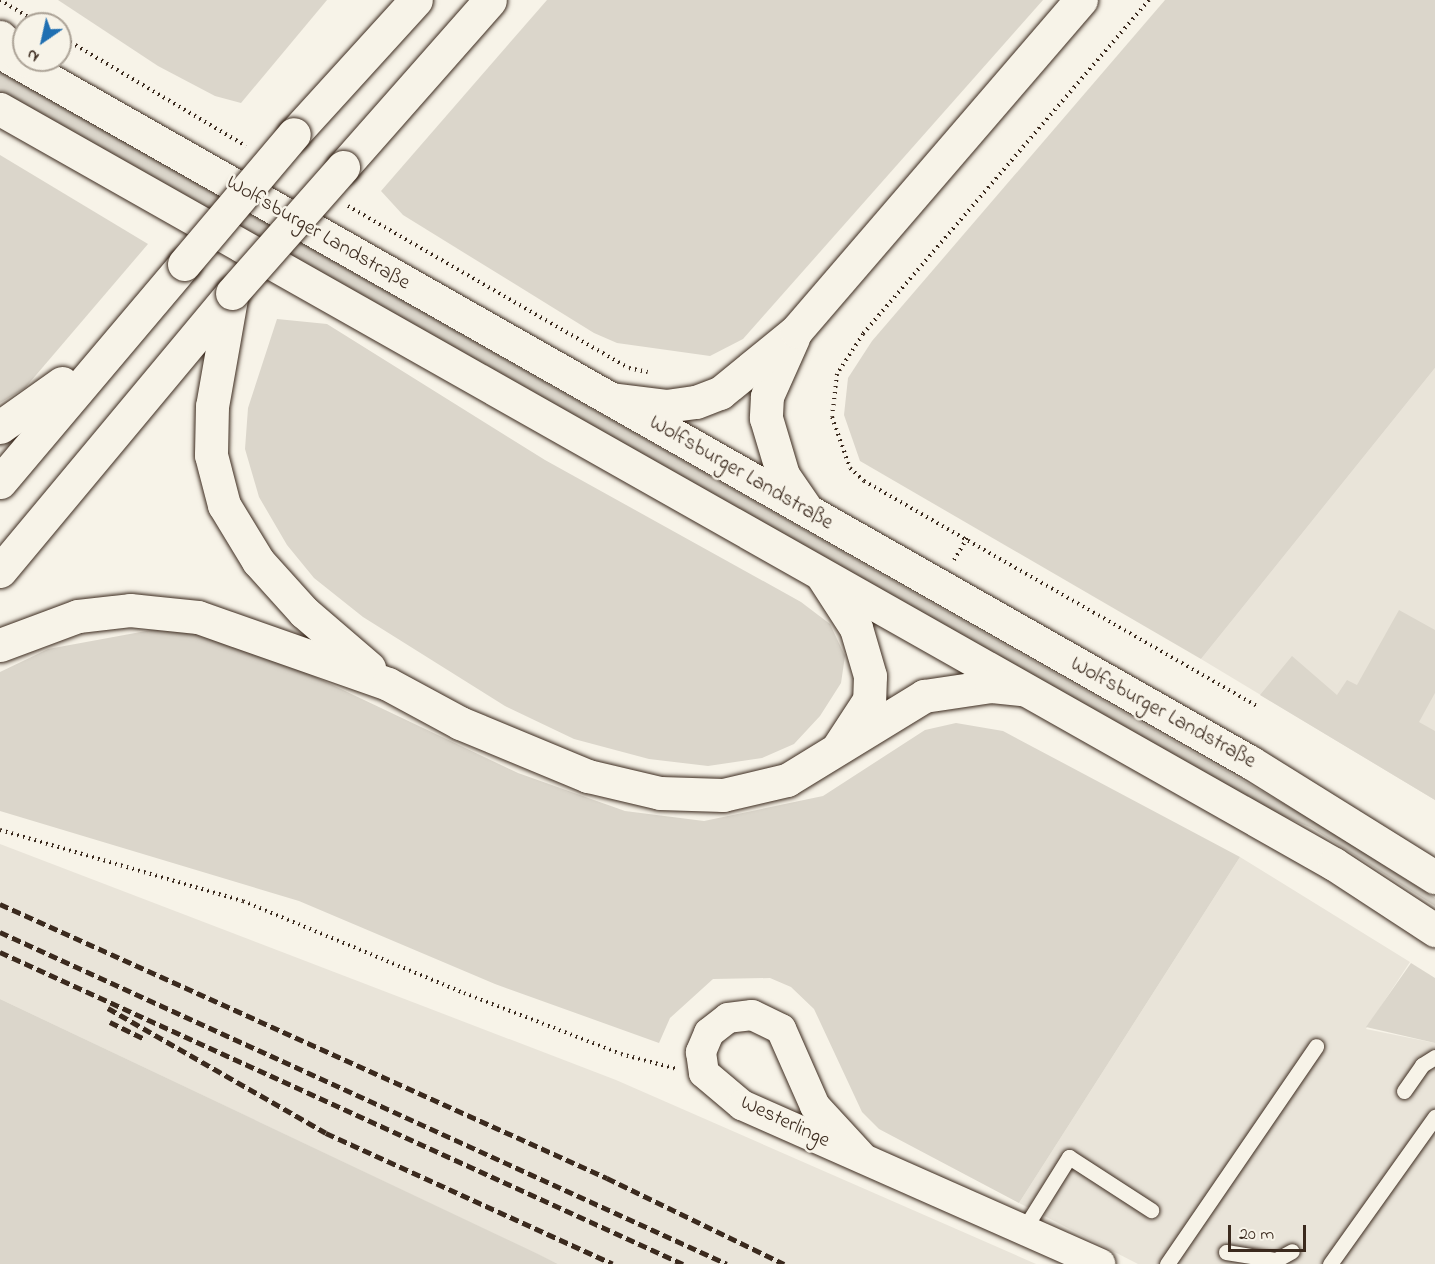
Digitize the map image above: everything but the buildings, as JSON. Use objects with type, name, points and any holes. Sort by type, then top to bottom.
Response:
[{"type":"main road","points":[[0,482],[294,134],[416,0]]},
{"type":"main road","points":[[0,571],[232,293],[490,0]]},
{"type":"main road","points":[[610,399],[666,406],[696,402],[720,393],[796,331],[1082,0]]},
{"type":"main road","points":[[0,37],[12,48]]},
{"type":"main road","name":"Wolfsburger Landstraße","points":[[42,72],[610,399],[1250,762],[1435,877]]},
{"type":"main road","points":[[0,109],[823,577],[1334,864],[1435,930]]},
{"type":"main road","points":[[232,293],[212,406],[211,455],[224,505],[258,561],[304,612],[388,684]]},
{"type":"main road","points":[[0,427],[45,400],[110,331],[142,314]]},
{"type":"main road","points":[[796,331],[767,396],[766,418],[783,475],[807,510]]},
{"type":"main road","points":[[823,577],[856,628],[870,676],[869,700],[834,753]]},
{"type":"main road","points":[[0,645],[78,616],[130,610],[198,617],[388,684],[520,749],[588,776],[660,793],[723,795],[787,780],[924,696],[991,686],[1021,689]]},
{"type":"street","name":"Westerlinge","points":[[861,1156],[815,1106],[800,1064],[781,1029],[768,1019],[739,1016],[717,1025],[701,1052],[704,1073],[742,1105],[1100,1264]]},
{"type":"lane","points":[[1167,1264],[1316,1046]]},
{"type":"lane","points":[[1404,1091],[1422,1065],[1435,1058]]},
{"type":"lane","points":[[1330,1264],[1435,1117]]},
{"type":"lane","points":[[1024,1229],[1069,1157],[1151,1210]]},
{"type":"lane","points":[[1226,1252],[1254,1260],[1276,1260],[1292,1251]]},
{"type":"path","points":[[0,0],[20,12]]},
{"type":"path","points":[[1149,0],[863,334],[837,374],[832,417],[850,468],[864,481],[1257,706]]},
{"type":"path","points":[[0,830],[243,901],[621,1054],[704,1073]]},
{"type":"shaded area","points":[[58,0],[327,0],[241,103],[215,96],[158,66]]},
{"type":"shaded area","points":[[547,0],[1043,0],[743,339],[710,356],[617,343],[594,333],[403,215],[381,191]]},
{"type":"shaded area","points":[[1165,0],[1435,0],[1435,368],[1201,659],[860,461],[844,415],[848,378],[872,341]]},
{"type":"shaded area","points":[[0,71],[1316,822],[1435,898],[1435,906],[1312,828],[1273,812],[0,93]]},
{"type":"shaded area","points":[[0,155],[148,244],[25,388],[0,403]]},
{"type":"shaded area","points":[[277,319],[327,324],[545,460],[801,602],[830,624],[845,656],[841,683],[820,716],[794,744],[762,758],[708,766],[649,759],[574,739],[505,706],[363,617],[314,578],[287,545],[259,497],[245,449],[248,408]]},
{"type":"shaded area","points":[[1435,368],[1435,800],[1201,659]]},
{"type":"shaded area","points":[[1399,610],[1435,630],[1435,693],[1419,722],[1435,731],[1435,800],[1260,695],[1292,656],[1337,695],[1347,680],[1357,685]]},
{"type":"shaded area","points":[[157,629],[199,631],[303,671],[518,773],[625,811],[704,821],[823,796],[925,730],[956,723],[1003,731],[1240,857],[1019,1203],[879,1129],[862,1112],[814,1009],[791,987],[770,978],[713,979],[670,1018],[659,1043],[495,984],[299,901],[0,811],[0,672],[48,649]]},
{"type":"shaded area","points":[[0,844],[616,1080],[1036,1264],[558,1264],[0,999]]},
{"type":"shaded area","points":[[1240,857],[1410,962],[1366,1029],[1435,1043],[1435,1264],[1138,1264],[1019,1203]]},
{"type":"shaded area","points":[[1411,963],[1435,978],[1435,1043],[1366,1027]]},
{"type":"shaded area","points":[[0,999],[538,1254],[558,1264],[0,1264]]},
{"type":"railway","points":[[0,904],[607,1178],[784,1264]]},
{"type":"railway","points":[[0,932],[727,1264]]},
{"type":"railway","points":[[0,952],[683,1264]]},
{"type":"railway","points":[[108,1008],[326,1133],[613,1264]]},
{"type":"railway","points":[[110,1022],[143,1038]]}]
